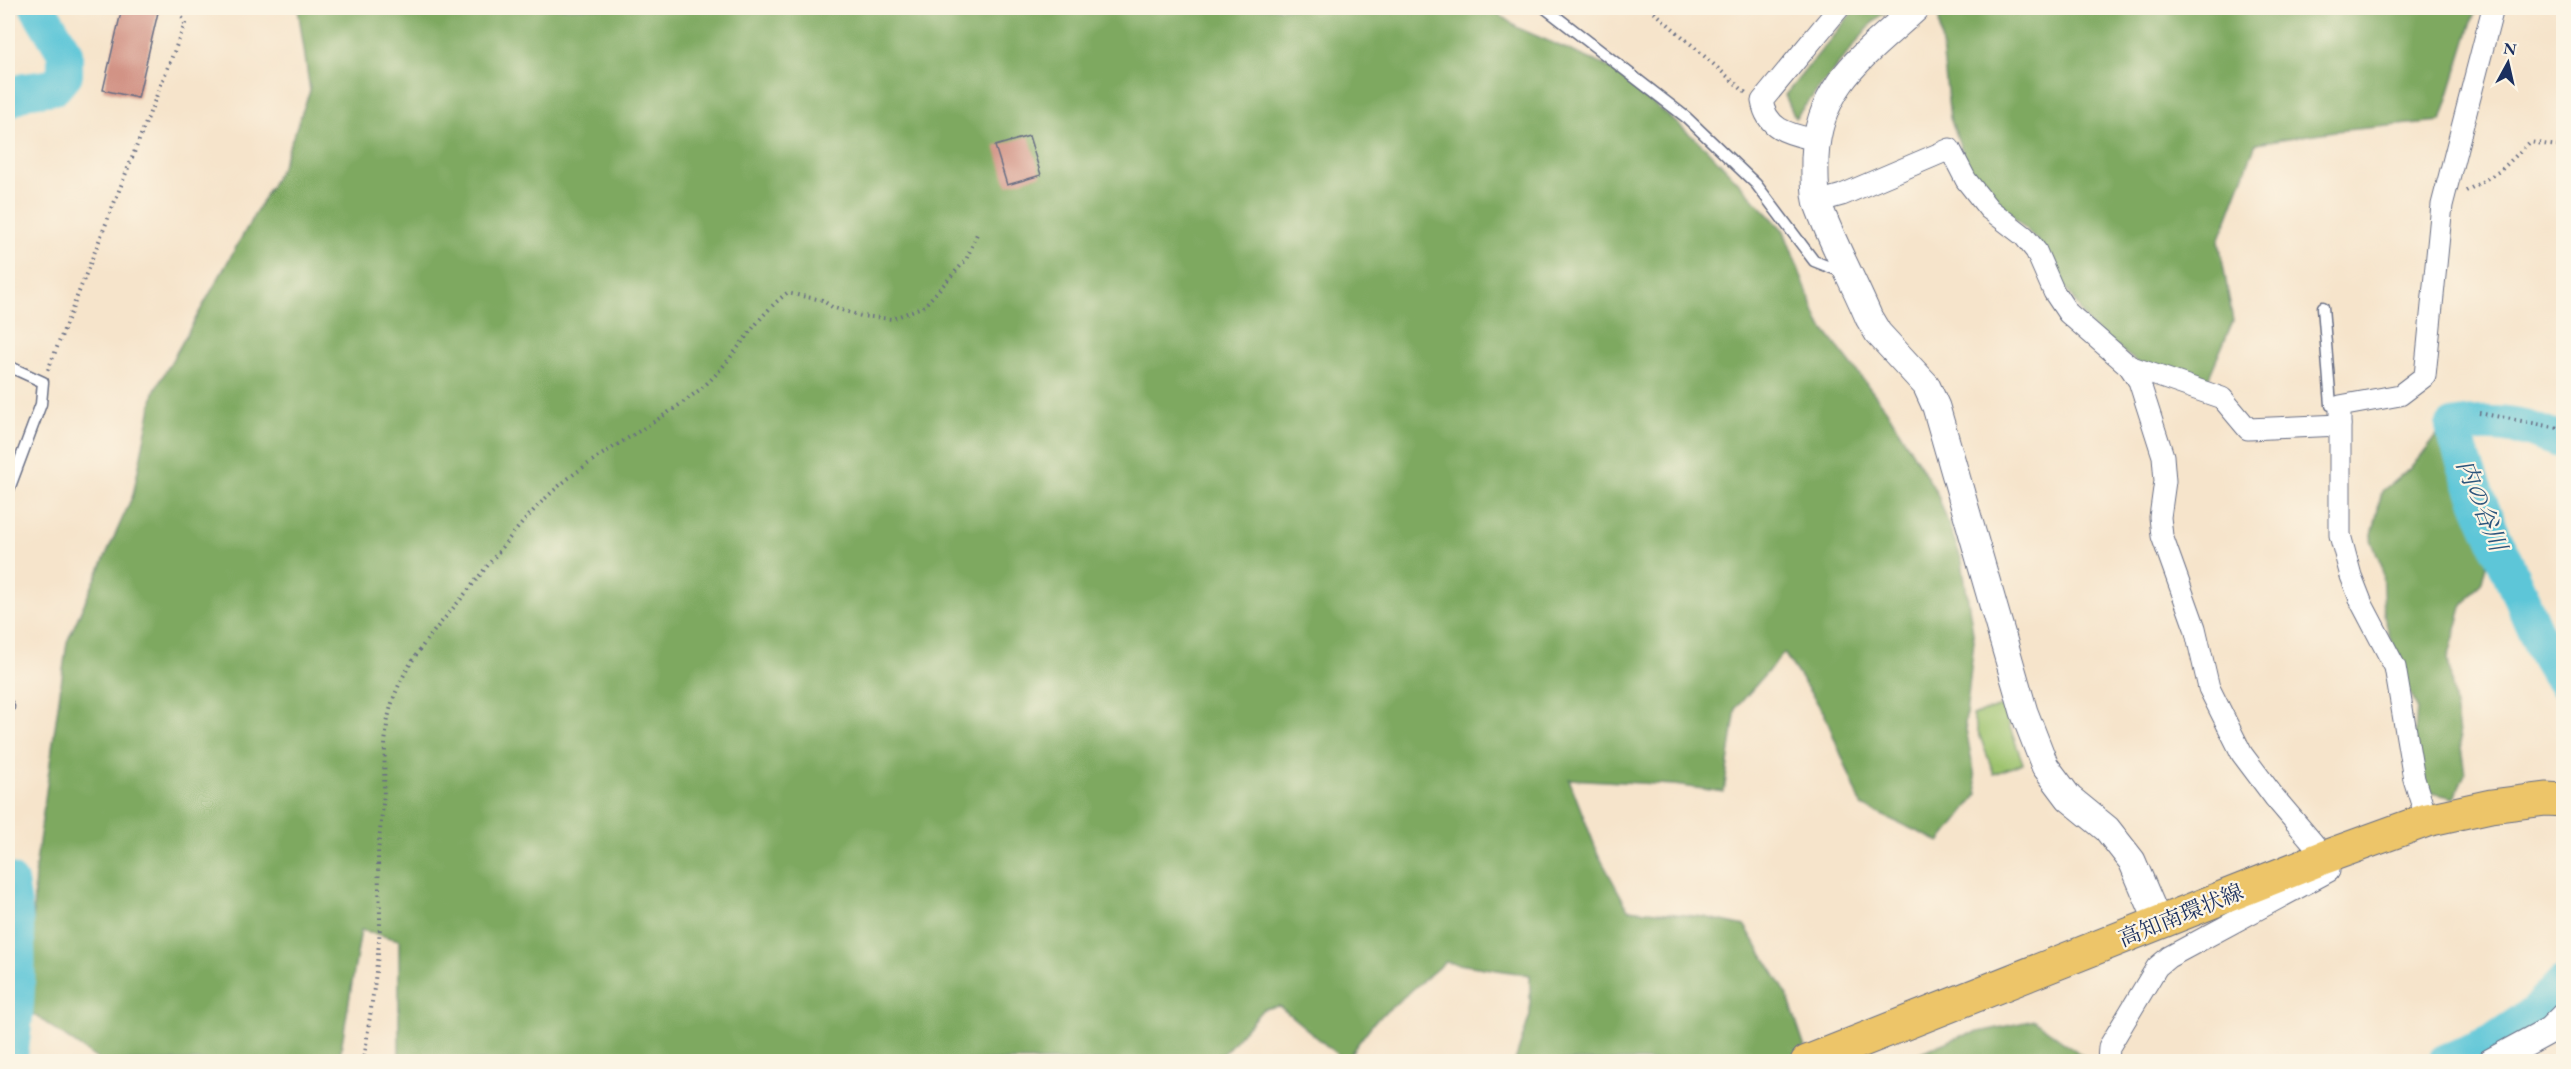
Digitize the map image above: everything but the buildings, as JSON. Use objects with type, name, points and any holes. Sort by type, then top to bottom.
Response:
[{"type":"main road","name":"高知南環状線","points":[[1807,1062],[2325,857],[2427,820],[2491,806],[2546,799],[2564,800]]},
{"type":"street","points":[[1816,140],[1785,133],[1764,113],[1762,101],[1839,8]]},
{"type":"street","points":[[1916,8],[1852,67],[1826,103],[1816,140],[1817,202],[1869,318],[1878,333],[1926,385],[1936,407],[2024,712],[2045,766],[2069,798],[2107,829],[2132,861],[2159,924]]},
{"type":"street","points":[[2129,366],[2222,398],[2248,429],[2340,416],[2400,395],[2425,376],[2442,205],[2493,8]]},
{"type":"street","points":[[1817,202],[1842,195],[1950,148],[1966,180],[1989,209],[2024,236],[2036,251],[2054,292],[2068,313],[2129,366],[2139,381],[2163,456],[2164,482],[2160,517],[2162,536],[2195,628],[2209,688],[2242,754],[2275,798],[2325,857],[2329,871],[2169,957],[2157,967],[2109,1047],[2108,1062]]},
{"type":"street","points":[[2340,416],[2340,535],[2351,576],[2362,604],[2395,667],[2414,779],[2427,820]]},
{"type":"street","points":[[2491,1062],[2550,1030],[2564,1016]]},
{"type":"lane","points":[[1545,8],[1687,118],[1756,184],[1815,261],[1851,275]]},
{"type":"lane","points":[[2323,307],[2331,405],[2340,416]]},
{"type":"lane","points":[[8,366],[44,382],[41,404],[8,492]]},
{"type":"path","points":[[44,382],[185,24],[178,8]]},
{"type":"path","points":[[1650,8],[1764,110]]},
{"type":"path","points":[[2442,205],[2500,171],[2530,142],[2564,147]]},
{"type":"path","points":[[364,1062],[380,923],[378,854],[384,787],[383,766],[392,702],[406,671],[425,641],[508,539],[558,487],[607,450],[682,403],[706,384],[738,350],[758,321],[780,298],[788,293],[822,300],[832,307],[861,316],[892,319],[924,306],[966,260],[977,234]]},
{"type":"path","points":[[2479,413],[2564,429]]},
{"type":"green space","points":[[298,8],[1490,8],[1518,28],[1613,69],[1706,148],[1784,231],[1819,323],[1886,409],[1937,493],[1962,561],[1974,640],[1965,724],[1978,794],[1940,842],[1862,806],[1824,713],[1784,653],[1736,708],[1724,792],[1674,785],[1569,779],[1598,854],[1628,909],[1704,917],[1745,926],[1787,994],[1807,1054],[1842,1061],[1515,1061],[1530,1015],[1530,975],[1445,962],[1374,1022],[1345,1061],[1279,1006],[1263,1009],[1217,1061],[399,1061],[399,940],[361,930],[339,1061],[100,1061],[29,1011],[35,870],[67,642],[133,495],[154,392],[282,166],[310,91]]},
{"type":"green space","points":[[1856,8],[1889,8],[1873,22],[1795,118],[1785,95]]},
{"type":"green space","points":[[1940,8],[2476,8],[2441,121],[2335,131],[2256,143],[2219,241],[2233,321],[2203,391],[2151,373],[2090,326],[2036,239],[1971,175],[1950,118],[1938,10]]},
{"type":"green space","points":[[2447,421],[2454,453],[2483,514],[2491,545],[2482,581],[2462,607],[2448,659],[2465,774],[2454,798],[2428,792],[2413,757],[2417,707],[2397,665],[2384,615],[2382,566],[2371,540],[2382,491],[2418,459]]},
{"type":"green space","points":[[2002,706],[2023,763],[1994,774],[1972,715]]},
{"type":"green space","points":[[2034,1020],[2090,1061],[1899,1061],[1961,1036]]},
{"type":"waterway","points":[[8,100],[24,91],[54,87],[65,74],[65,53],[38,8]]},
{"type":"waterway","name":"内の谷川","points":[[2564,441],[2511,426],[2478,424],[2453,427],[2489,526],[2543,647],[2564,682]]},
{"type":"waterway","points":[[8,881],[14,904],[18,949],[17,994],[9,1062]]},
{"type":"waterway","name":"内の谷川","points":[[2445,1062],[2491,1043],[2535,1013],[2564,982]]}]
